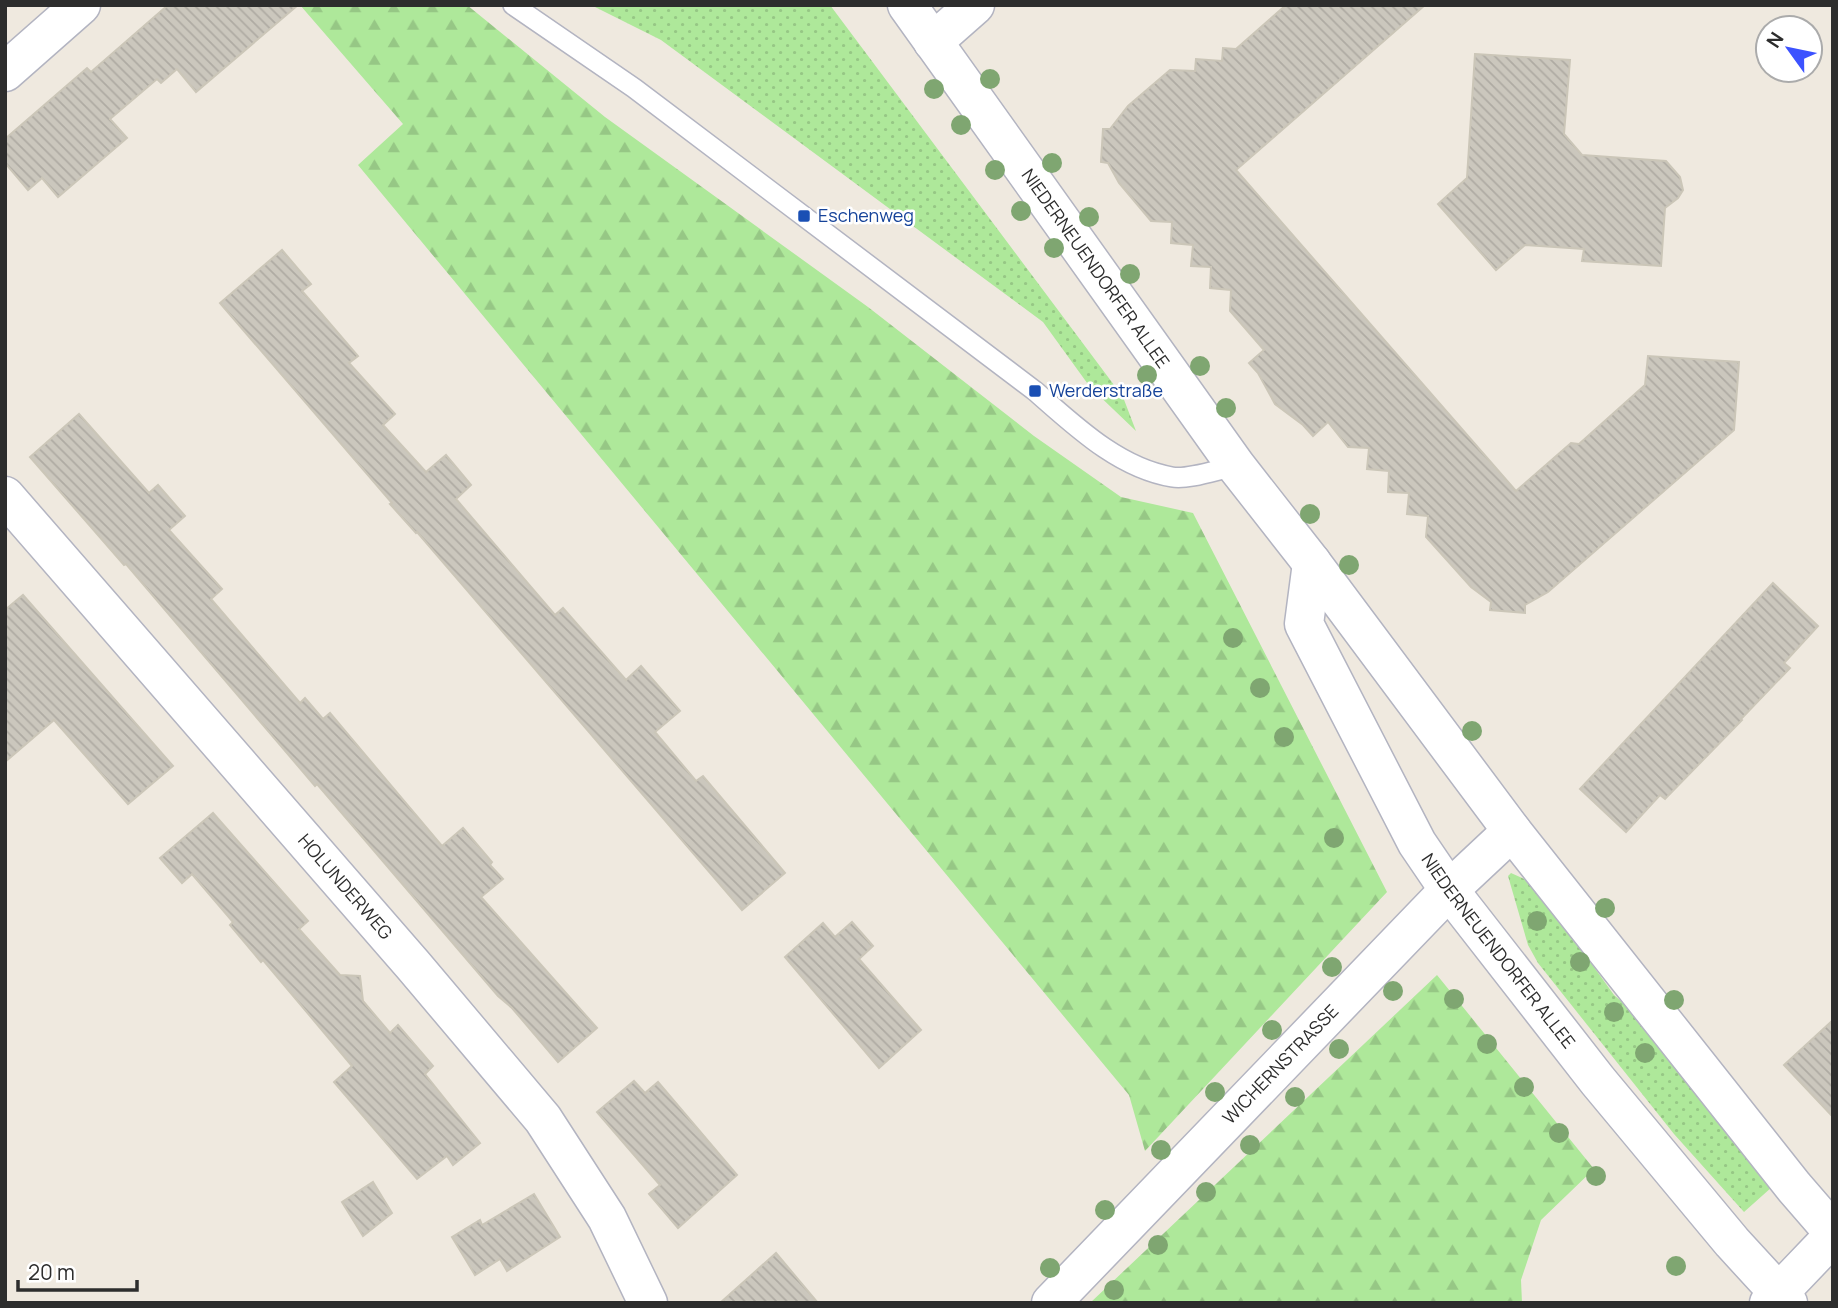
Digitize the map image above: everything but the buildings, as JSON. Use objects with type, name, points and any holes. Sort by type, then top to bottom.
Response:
[{"type":"main road","points":[[5,72],[81,5]]},
{"type":"main road","name":"NIEDERNEUENDORFER ALLEE","points":[[907,5],[1236,466],[1312,563],[1512,831],[1833,1234]]},
{"type":"main road","points":[[933,42],[975,5]]},
{"type":"main road","name":"HOLUNDERWEG","points":[[5,496],[413,965],[543,1119],[607,1218],[649,1303]]},
{"type":"main road","name":"NIEDERNEUENDORFER ALLEE","points":[[1312,563],[1304,624],[1417,843],[1449,890],[1598,1081],[1778,1299]]},
{"type":"main road","name":"WICHERNSTRASSE","points":[[1051,1303],[1449,890],[1512,831]]},
{"type":"main road","points":[[1778,1299],[1833,1234]]},
{"type":"lane","points":[[513,5],[634,88],[1035,390],[1079,429],[1127,462],[1173,478],[1236,466]]},
{"type":"green space","points":[[300,5],[467,5],[605,117],[868,307],[1034,436],[1121,497],[1193,513],[1387,892],[1145,1151],[1129,1095],[358,165],[403,124]]},
{"type":"green space","points":[[591,5],[830,5],[1123,397],[1136,431],[1090,387],[1043,322],[661,40]]},
{"type":"green space","points":[[1511,873],[1529,881],[1538,889],[1614,995],[1653,1029],[1772,1187],[1744,1212],[1674,1134],[1538,963],[1528,945],[1508,876]]},
{"type":"green space","points":[[1437,975],[1594,1169],[1541,1220],[1521,1280],[1522,1303],[1090,1303]]},
{"type":"place","name":"Eschenweg","points":[[804,216]]},
{"type":"place","name":"Werderstraße","points":[[1035,391]]}]
